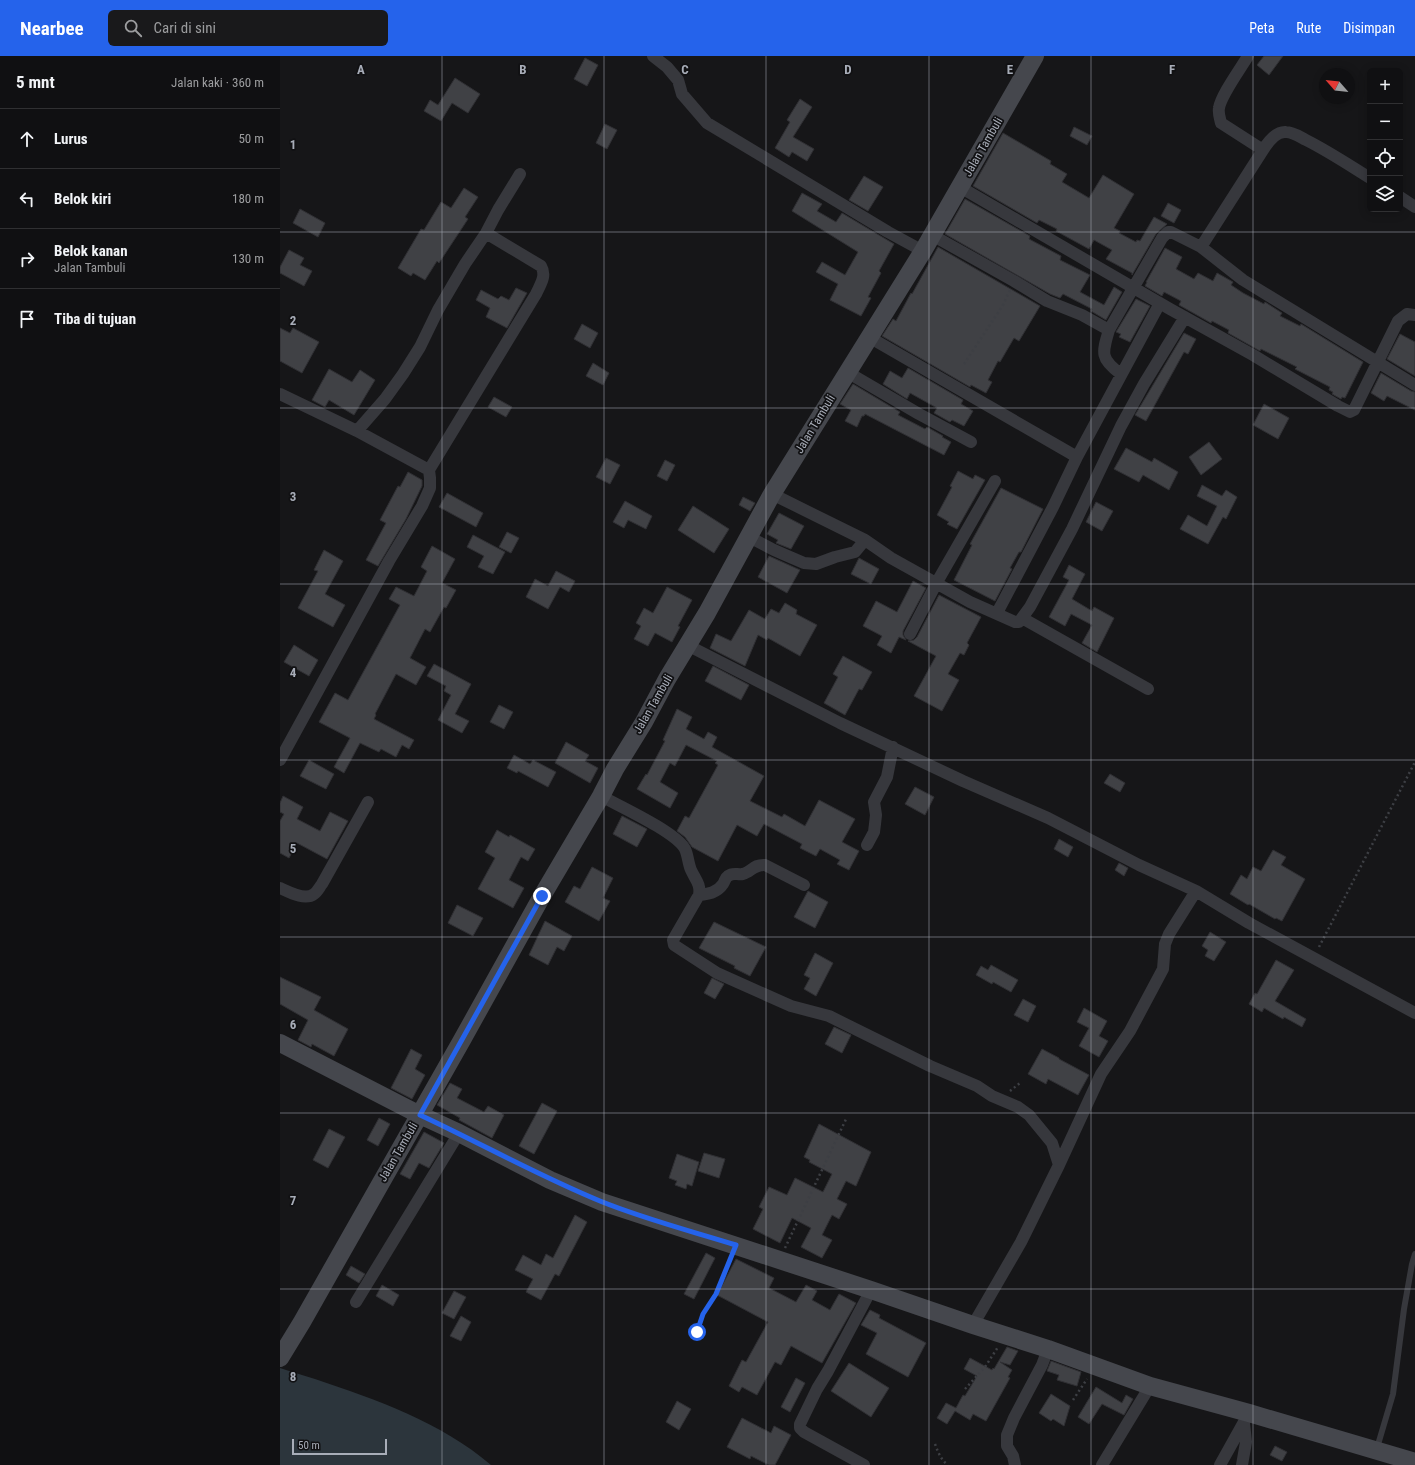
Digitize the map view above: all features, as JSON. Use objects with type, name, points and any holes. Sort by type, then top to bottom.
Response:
[{"type":"street","points":[[653,56],[671,71],[678,80],[682,94],[707,123],[888,232],[928,243],[1014,281],[1047,301],[1082,315],[1109,330]]},
{"type":"street","name":"Jalan Tambuli","points":[[280,1358],[420,1115],[542,896],[601,796],[615,769],[644,722],[667,679],[689,646],[772,494],[928,243],[1035,56]]},
{"type":"street","points":[[1248,56],[1218,108],[1219,116],[1221,123],[1263,150]]},
{"type":"street","points":[[1201,247],[1263,150],[1270,140],[1276,135],[1286,132],[1317,146],[1367,176]]},
{"type":"street","points":[[357,431],[385,399],[403,374],[420,347],[438,310],[465,264],[486,233],[520,174]]},
{"type":"street","points":[[960,187],[1350,412],[1354,410],[1398,321],[1406,314],[1415,315]]},
{"type":"street","points":[[1403,199],[1415,207]]},
{"type":"street","points":[[1121,374],[1106,360],[1105,345],[1109,330],[1162,238],[1168,232],[1177,234],[1201,247],[1243,280],[1415,385]]},
{"type":"street","points":[[280,760],[389,561],[422,506],[430,488],[429,470],[536,294],[544,276],[544,270],[541,266],[486,233]]},
{"type":"street","points":[[997,613],[1053,507],[1077,457],[1160,303]]},
{"type":"street","points":[[772,494],[865,540],[891,558],[937,582],[970,602],[1015,622],[1019,622],[1030,607],[1072,529],[1121,426],[1144,384],[1185,317]]},
{"type":"street","points":[[869,337],[1077,457]]},
{"type":"street","points":[[847,372],[971,442]]},
{"type":"street","points":[[280,394],[357,431],[429,470]]},
{"type":"street","points":[[910,634],[937,582],[995,481]]},
{"type":"street","points":[[749,537],[790,557],[816,564],[836,556],[855,552],[865,540]]},
{"type":"street","points":[[1022,618],[1148,689]]},
{"type":"street","points":[[689,646],[840,723],[963,781],[1048,818],[1140,865],[1196,891],[1249,923],[1415,1013]]},
{"type":"street","points":[[867,845],[874,832],[876,815],[874,802],[887,777],[893,747]]},
{"type":"street","points":[[601,796],[654,824],[680,843],[685,849],[688,863],[700,888],[699,895],[673,940],[674,946],[717,973],[791,1006],[829,1016],[930,1066],[977,1086],[992,1096],[1018,1107],[1029,1115],[1052,1143],[1059,1165]]},
{"type":"street","points":[[280,888],[301,896],[309,897],[314,894],[322,884],[368,802]]},
{"type":"street","points":[[699,895],[713,893],[719,889],[730,874],[744,874],[760,865],[765,865],[804,885]]},
{"type":"street","points":[[973,1325],[1021,1242],[1059,1165],[1101,1074],[1130,1031],[1163,969],[1165,944],[1169,934],[1196,891]]},
{"type":"street","points":[[280,1043],[550,1180],[602,1202],[779,1259],[1048,1349],[1150,1386],[1247,1418],[1376,1450],[1396,1461],[1415,1462]]},
{"type":"street","points":[[356,1302],[459,1133]]},
{"type":"street","points":[[864,1465],[804,1432],[800,1428],[800,1424],[817,1389],[871,1290]]},
{"type":"street","points":[[1015,1465],[1013,1456],[1007,1446],[1007,1435],[1014,1418],[1042,1365],[1048,1349]]},
{"type":"street","points":[[1102,1465],[1150,1386]]},
{"type":"street","points":[[1220,1465],[1247,1418]]},
{"type":"street","points":[[1242,1465],[1246,1442],[1247,1418]]},
{"type":"lane","points":[[1376,1450],[1393,1394],[1404,1309],[1415,1254]]},
{"type":"path","points":[[964,364],[1004,305],[1014,281]]},
{"type":"path","points":[[1313,958],[1415,762]]},
{"type":"path","points":[[779,1259],[847,1117]]},
{"type":"path","points":[[697,1332],[703,1314],[716,1294],[736,1245]]},
{"type":"path","points":[[965,1389],[985,1367],[1005,1335]]},
{"type":"path","points":[[1073,1400],[1094,1366]]},
{"type":"path","points":[[935,1444],[938,1454],[948,1465]]},
{"type":"shaded area","points":[[280,1368],[362,1395],[430,1424],[472,1450],[491,1465],[280,1465]]},
{"type":"building","points":[[1264,56],[1283,56],[1269,75],[1257,65]]},
{"type":"building","points":[[585,58],[598,65],[587,86],[574,79]]},
{"type":"building","points":[[455,78],[480,94],[468,113],[452,103],[441,121],[424,111],[430,100],[438,105]]},
{"type":"building","points":[[800,99],[812,107],[793,137],[814,149],[807,161],[792,152],[789,157],[775,148],[790,122],[787,120]]},
{"type":"building","points":[[605,124],[617,130],[607,149],[596,143]]},
{"type":"building","points":[[1074,127],[1092,136],[1087,145],[1070,136]]},
{"type":"building","points":[[1003,133],[1051,161],[1050,164],[1067,174],[1062,182],[1089,198],[1103,175],[1134,194],[1114,228],[1120,231],[1119,233],[1136,242],[1137,240],[1140,241],[1154,217],[1167,224],[1156,234],[1132,275],[1132,273],[1106,259],[1112,250],[1094,240],[1089,249],[1056,231],[1057,229],[1039,220],[1037,223],[973,186]]},
{"type":"building","points":[[864,176],[883,187],[868,211],[849,200]]},
{"type":"building","points":[[464,188],[478,197],[465,217],[468,219],[439,263],[437,261],[425,280],[413,273],[411,276],[398,268],[421,229],[424,230],[441,202],[451,208]]},
{"type":"building","points":[[802,193],[822,204],[817,211],[836,222],[842,213],[894,244],[879,271],[881,273],[868,297],[871,298],[861,316],[830,300],[838,284],[816,272],[822,262],[845,275],[858,252],[792,211]]},
{"type":"building","points":[[965,199],[1030,236],[1029,239],[1061,256],[1060,260],[1090,275],[1080,292],[1104,305],[1114,287],[1122,292],[1106,320],[1091,311],[1092,309],[1063,294],[1060,298],[1050,294],[945,234]]},
{"type":"building","points":[[1168,203],[1181,210],[1174,223],[1161,216]]},
{"type":"building","points":[[300,209],[325,223],[318,237],[293,223]]},
{"type":"building","points":[[938,247],[1040,306],[1019,341],[1014,338],[1000,362],[998,361],[988,380],[992,382],[986,393],[971,385],[970,387],[882,336],[893,319],[896,321]]},
{"type":"building","points":[[1165,248],[1182,257],[1176,269],[1194,279],[1198,273],[1213,281],[1217,273],[1233,282],[1231,285],[1243,293],[1264,304],[1265,302],[1282,313],[1280,316],[1300,326],[1301,324],[1363,362],[1345,398],[1342,397],[1341,399],[1332,394],[1333,392],[1329,390],[1330,387],[1295,369],[1297,367],[1261,349],[1260,351],[1228,333],[1229,330],[1212,321],[1211,323],[1179,305],[1181,301],[1164,292],[1162,296],[1145,286]]},
{"type":"building","points":[[289,250],[304,258],[300,265],[312,271],[304,286],[280,273],[280,267]]},
{"type":"building","points":[[516,288],[527,293],[507,328],[486,317],[490,308],[476,300],[481,290],[498,299],[501,296],[509,300]]},
{"type":"building","points":[[1136,299],[1150,306],[1130,342],[1119,337],[1121,334],[1116,332]]},
{"type":"building","points":[[582,324],[598,333],[590,348],[574,339]]},
{"type":"building","points":[[280,328],[290,333],[293,328],[319,342],[302,373],[280,361]]},
{"type":"building","points":[[1184,333],[1196,339],[1188,354],[1184,352],[1146,421],[1135,415]]},
{"type":"building","points":[[1400,334],[1415,342],[1415,376],[1387,359]]},
{"type":"building","points":[[593,363],[609,373],[603,385],[586,376]]},
{"type":"building","points":[[908,368],[963,400],[961,404],[973,411],[964,426],[952,420],[950,422],[934,413],[937,408],[910,393],[907,399],[883,384],[890,371],[902,378]]},
{"type":"building","points":[[329,369],[352,382],[360,370],[375,380],[354,415],[329,400],[325,407],[312,400]]},
{"type":"building","points":[[1381,373],[1415,392],[1415,410],[1387,396],[1384,401],[1371,393]]},
{"type":"building","points":[[853,384],[900,412],[898,415],[925,429],[927,427],[951,442],[944,455],[865,414],[862,416],[857,427],[845,421],[851,410],[840,404]]},
{"type":"building","points":[[494,397],[512,407],[506,417],[488,407]]},
{"type":"building","points":[[1264,404],[1289,418],[1278,439],[1253,425]]},
{"type":"building","points":[[1209,442],[1222,459],[1201,475],[1189,457]]},
{"type":"building","points":[[1126,448],[1152,462],[1154,458],[1178,472],[1169,490],[1143,475],[1139,482],[1114,469]]},
{"type":"building","points":[[606,458],[620,465],[610,484],[596,477]]},
{"type":"building","points":[[665,460],[675,465],[667,481],[657,476]]},
{"type":"building","points":[[958,471],[973,479],[975,475],[985,480],[957,529],[947,524],[949,522],[937,515],[952,487],[950,486]]},
{"type":"building","points":[[408,472],[422,480],[422,486],[406,519],[378,566],[366,560],[386,523],[380,520],[398,486],[400,487]]},
{"type":"building","points":[[1202,485],[1222,496],[1226,490],[1237,497],[1226,519],[1223,517],[1208,544],[1180,529],[1188,515],[1207,526],[1217,506],[1197,496]]},
{"type":"building","points":[[1001,488],[1043,509],[1021,552],[1019,552],[1010,568],[1012,569],[995,601],[954,580],[972,545],[970,544]]},
{"type":"building","points":[[447,493],[483,513],[476,527],[439,507]]},
{"type":"building","points":[[743,497],[755,503],[750,511],[739,505]]},
{"type":"building","points":[[625,501],[652,516],[646,529],[628,520],[624,528],[613,522]]},
{"type":"building","points":[[1096,502],[1113,511],[1102,531],[1086,522]]},
{"type":"building","points":[[693,506],[729,529],[714,553],[678,530]]},
{"type":"building","points":[[779,513],[804,526],[791,549],[776,543],[778,540],[767,534]]},
{"type":"building","points":[[507,532],[519,538],[511,553],[499,547]]},
{"type":"building","points":[[473,535],[505,552],[493,574],[478,567],[484,556],[467,547]]},
{"type":"building","points":[[432,546],[455,559],[442,583],[456,590],[446,608],[444,607],[430,632],[425,629],[410,658],[426,667],[416,685],[396,674],[375,714],[374,719],[414,740],[409,749],[402,745],[396,757],[381,749],[379,752],[360,743],[344,773],[334,767],[350,738],[319,722],[335,693],[348,700],[400,605],[389,599],[396,587],[414,596],[427,571],[421,567]]},
{"type":"building","points":[[324,550],[343,561],[325,594],[345,605],[333,627],[298,608],[318,571],[314,570]]},
{"type":"building","points":[[769,556],[800,570],[787,593],[758,577]]},
{"type":"building","points":[[859,558],[879,569],[871,584],[851,574]]},
{"type":"building","points":[[1069,565],[1085,574],[1072,599],[1092,611],[1094,607],[1114,618],[1097,652],[1082,643],[1092,625],[1071,614],[1065,626],[1049,617],[1069,580],[1063,577]]},
{"type":"building","points":[[556,571],[575,581],[569,592],[560,587],[548,609],[526,597],[535,579],[548,586]]},
{"type":"building","points":[[913,581],[926,588],[903,631],[903,635],[906,640],[899,637],[891,653],[877,645],[882,636],[863,626],[876,601],[897,612]]},
{"type":"building","points":[[667,587],[692,600],[678,626],[680,627],[672,642],[655,633],[648,646],[634,639],[641,626],[636,623],[644,608],[653,613]]},
{"type":"building","points":[[939,595],[981,617],[967,643],[969,645],[964,655],[960,653],[948,674],[959,680],[942,711],[914,696],[936,656],[908,641],[914,640],[917,637]]},
{"type":"building","points":[[785,603],[797,610],[796,614],[817,625],[800,656],[768,638],[767,640],[758,635],[745,666],[710,648],[716,634],[731,641],[749,610],[765,619],[771,609],[779,613]]},
{"type":"building","points":[[294,645],[318,660],[309,676],[284,662]]},
{"type":"building","points":[[843,656],[872,672],[862,690],[859,689],[845,715],[824,703],[838,677],[833,674]]},
{"type":"building","points":[[434,664],[471,684],[455,714],[469,721],[462,733],[438,720],[451,695],[444,691],[446,686],[427,676]]},
{"type":"building","points":[[713,666],[749,685],[741,700],[705,681]]},
{"type":"building","points":[[499,705],[513,712],[504,729],[490,722]]},
{"type":"building","points":[[677,709],[692,717],[686,729],[704,739],[708,732],[717,737],[712,747],[764,776],[750,801],[782,817],[784,814],[805,826],[819,800],[855,819],[842,842],[859,851],[849,870],[837,864],[840,860],[820,849],[816,856],[800,848],[802,844],[764,824],[757,836],[737,825],[718,861],[692,847],[685,837],[677,831],[685,816],[689,818],[718,765],[715,763],[717,761],[686,745],[675,766],[670,763],[660,782],[678,793],[670,808],[637,789],[646,774],[647,775],[665,741],[663,740]]},
{"type":"building","points":[[566,742],[589,755],[585,761],[598,768],[590,783],[555,763]]},
{"type":"building","points":[[514,755],[530,764],[533,760],[556,772],[548,787],[518,771],[517,773],[507,768]]},
{"type":"building","points":[[309,760],[334,774],[326,789],[300,776]]},
{"type":"building","points":[[1110,774],[1125,783],[1120,792],[1104,783]]},
{"type":"building","points":[[915,787],[934,797],[925,815],[905,804]]},
{"type":"building","points":[[283,796],[303,807],[297,819],[320,831],[330,812],[348,821],[327,859],[297,843],[289,858],[280,853],[280,821],[284,814],[280,812],[280,803]]},
{"type":"building","points":[[622,816],[647,829],[637,847],[613,834]]},
{"type":"building","points":[[497,830],[509,837],[510,835],[535,849],[528,861],[521,857],[509,880],[524,888],[513,908],[478,889],[495,858],[485,852]]},
{"type":"building","points":[[1059,839],[1073,847],[1068,857],[1054,849]]},
{"type":"building","points":[[1273,850],[1286,857],[1281,865],[1305,879],[1282,921],[1276,918],[1275,919],[1249,904],[1248,905],[1230,894],[1241,875],[1247,879],[1253,867],[1261,871]]},
{"type":"building","points":[[1119,863],[1128,868],[1124,876],[1115,870]]},
{"type":"building","points":[[592,867],[613,878],[603,898],[610,901],[599,921],[565,902],[574,886],[580,889]]},
{"type":"building","points":[[808,891],[828,902],[815,928],[794,917]]},
{"type":"building","points":[[457,905],[483,918],[473,936],[448,923]]},
{"type":"building","points":[[545,921],[572,936],[564,951],[557,947],[548,965],[529,955]]},
{"type":"building","points":[[714,922],[766,947],[750,976],[734,968],[735,966],[699,948]]},
{"type":"building","points":[[1210,932],[1226,942],[1214,961],[1205,956],[1208,950],[1202,946]]},
{"type":"building","points":[[815,953],[833,963],[816,996],[804,989],[810,978],[804,975]]},
{"type":"building","points":[[1276,960],[1294,970],[1275,1001],[1306,1019],[1302,1027],[1284,1017],[1283,1019],[1264,1008],[1262,1012],[1249,1004],[1255,993],[1257,994]]},
{"type":"building","points":[[991,965],[1018,980],[1011,992],[976,975],[981,966],[988,970]]},
{"type":"building","points":[[280,977],[321,997],[314,1010],[348,1029],[334,1056],[312,1044],[311,1047],[298,1040],[308,1020],[280,1004]]},
{"type":"building","points":[[712,978],[724,984],[715,999],[704,993]]},
{"type":"building","points":[[1023,999],[1036,1006],[1028,1022],[1014,1015]]},
{"type":"building","points":[[1084,1008],[1107,1021],[1099,1036],[1108,1041],[1099,1057],[1079,1046],[1089,1028],[1077,1022]]},
{"type":"building","points":[[834,1027],[851,1035],[842,1053],[825,1044]]},
{"type":"building","points":[[411,1049],[422,1055],[415,1069],[425,1075],[412,1099],[391,1088]]},
{"type":"building","points":[[1042,1049],[1089,1075],[1078,1095],[1048,1079],[1046,1084],[1028,1074]]},
{"type":"building","points":[[450,1083],[462,1089],[457,1098],[484,1112],[488,1106],[504,1115],[492,1138],[459,1120],[460,1118],[437,1105]]},
{"type":"building","points":[[542,1103],[557,1111],[534,1154],[519,1146]]},
{"type":"building","points":[[379,1118],[390,1124],[378,1146],[367,1140]]},
{"type":"building","points":[[819,1124],[871,1152],[856,1186],[846,1181],[837,1199],[847,1204],[839,1219],[832,1215],[822,1235],[832,1240],[822,1258],[801,1247],[811,1228],[792,1218],[780,1243],[753,1229],[763,1209],[759,1207],[769,1187],[787,1195],[795,1178],[823,1192],[832,1174],[809,1162],[810,1160],[804,1157]]},
{"type":"building","points":[[329,1129],[345,1137],[328,1168],[313,1160]]},
{"type":"building","points":[[424,1132],[444,1143],[429,1168],[419,1163],[410,1179],[400,1174]]},
{"type":"building","points":[[704,1153],[725,1159],[719,1178],[698,1171]]},
{"type":"building","points":[[677,1154],[699,1162],[692,1186],[687,1184],[686,1189],[675,1185],[677,1181],[669,1178]]},
{"type":"building","points":[[575,1215],[587,1222],[559,1276],[555,1274],[541,1300],[526,1292],[533,1279],[515,1270],[523,1255],[541,1265],[546,1254],[553,1258]]},
{"type":"building","points":[[706,1253],[715,1258],[694,1299],[684,1294]]},
{"type":"building","points":[[736,1259],[774,1278],[769,1288],[796,1302],[806,1285],[817,1291],[812,1300],[830,1310],[839,1294],[856,1303],[822,1363],[791,1346],[781,1365],[775,1362],[757,1395],[742,1387],[739,1392],[729,1386],[742,1360],[746,1362],[768,1322],[717,1295]]},
{"type":"building","points":[[351,1266],[365,1274],[359,1283],[346,1275]]},
{"type":"building","points":[[382,1285],[399,1295],[393,1306],[376,1296]]},
{"type":"building","points":[[454,1291],[466,1297],[454,1319],[442,1313]]},
{"type":"building","points":[[870,1310],[880,1315],[879,1318],[926,1343],[908,1377],[866,1354],[877,1333],[861,1325]]},
{"type":"building","points":[[461,1316],[471,1322],[461,1341],[450,1336]]},
{"type":"building","points":[[1007,1347],[1018,1351],[1010,1365],[1000,1362],[1012,1370],[1008,1377],[1010,1378],[986,1421],[973,1414],[970,1420],[955,1411],[947,1424],[937,1418],[946,1403],[956,1408],[963,1395],[965,1396],[977,1376],[964,1369],[970,1358],[992,1370]]},
{"type":"building","points":[[1051,1361],[1081,1372],[1077,1386],[1057,1380],[1059,1375],[1047,1371]]},
{"type":"building","points":[[849,1363],[889,1388],[871,1417],[831,1391]]},
{"type":"building","points":[[796,1378],[805,1383],[790,1412],[781,1407]]},
{"type":"building","points":[[1096,1387],[1122,1403],[1126,1395],[1133,1399],[1124,1415],[1102,1404],[1089,1424],[1078,1417]]},
{"type":"building","points":[[1051,1394],[1070,1406],[1064,1426],[1053,1419],[1051,1421],[1039,1413]]},
{"type":"building","points":[[677,1401],[691,1409],[679,1430],[666,1422]]},
{"type":"building","points":[[742,1418],[771,1433],[774,1426],[791,1435],[775,1465],[769,1465],[751,1456],[750,1459],[727,1447]]},
{"type":"building","points":[[1275,1446],[1287,1452],[1282,1461],[1270,1455]]},
{"type":"route","points":[[542,896],[420,1115],[459,1133],[550,1180],[602,1202],[736,1245],[716,1294],[703,1314],[697,1332]]}]
